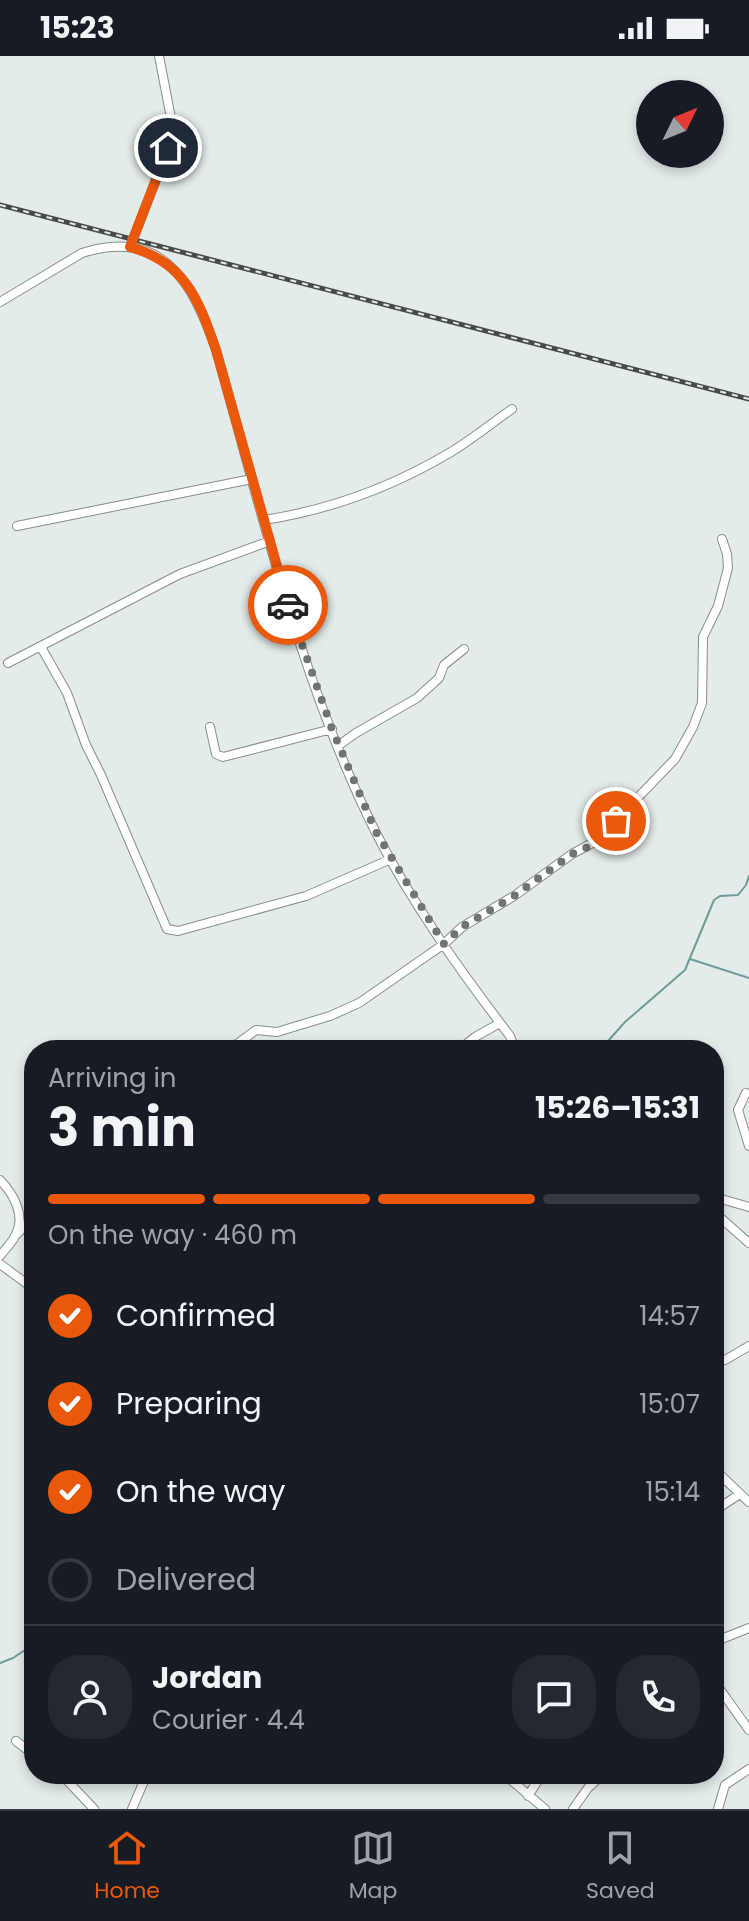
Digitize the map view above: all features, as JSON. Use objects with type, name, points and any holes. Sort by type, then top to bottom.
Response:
[{"type":"street","points":[[130,247],[171,141],[171,118],[159,56]]},
{"type":"street","points":[[0,302],[82,253],[96,248],[130,247],[142,250],[184,278],[216,350],[287,602],[332,729],[376,832],[444,944],[511,1040]]},
{"type":"street","points":[[264,520],[308,513],[338,504],[416,471],[452,451],[512,409]]},
{"type":"street","points":[[17,526],[252,479]]},
{"type":"street","points":[[242,1040],[256,1030],[277,1032],[330,1016],[359,1003],[444,944],[462,927],[596,841],[675,759],[702,703],[703,637],[718,606],[728,568],[722,539]]},
{"type":"street","points":[[8,663],[180,574],[270,541]]},
{"type":"street","points":[[41,647],[67,693],[86,745],[167,929],[178,931],[306,896],[391,859]]},
{"type":"street","points":[[339,745],[417,698],[439,678],[444,665],[464,649]]},
{"type":"street","points":[[210,727],[216,754],[223,757],[332,729]]},
{"type":"street","points":[[471,1040],[500,1023]]},
{"type":"street","points":[[746,1093],[738,1110],[749,1146]]},
{"type":"street","points":[[0,1180],[13,1197],[20,1215],[17,1233]]},
{"type":"street","points":[[724,1200],[749,1207]]},
{"type":"street","points":[[724,1221],[749,1243]]},
{"type":"street","points":[[0,1256],[24,1226]]},
{"type":"street","points":[[0,1264],[24,1282]]},
{"type":"street","points":[[724,1360],[749,1346]]},
{"type":"street","points":[[724,1479],[749,1502]]},
{"type":"street","points":[[724,1504],[740,1494]]},
{"type":"street","points":[[724,1638],[749,1628]]},
{"type":"street","points":[[724,1695],[749,1730]]},
{"type":"street","points":[[16,1741],[24,1747]]},
{"type":"street","points":[[718,1809],[725,1785],[749,1769]]},
{"type":"street","points":[[70,1784],[94,1809]]},
{"type":"street","points":[[132,1809],[143,1784]]},
{"type":"street","points":[[515,1784],[545,1809]]},
{"type":"street","points":[[528,1796],[536,1784]]},
{"type":"street","points":[[573,1809],[592,1784]]},
{"type":"waterway","points":[[609,1040],[685,970],[714,900],[720,896],[738,895],[749,876]]},
{"type":"waterway","points":[[690,959],[749,978]]},
{"type":"waterway","points":[[0,1663],[24,1651]]},
{"type":"railway","points":[[0,205],[749,399]]},
{"type":"way so far","points":[[288,605],[332,729],[376,832],[444,944],[481,914],[514,896],[572,854],[585,849],[616,821]]},
{"type":"route","points":[[168,148],[130,247],[158,258],[184,278],[202,312],[216,350],[288,605]]}]
